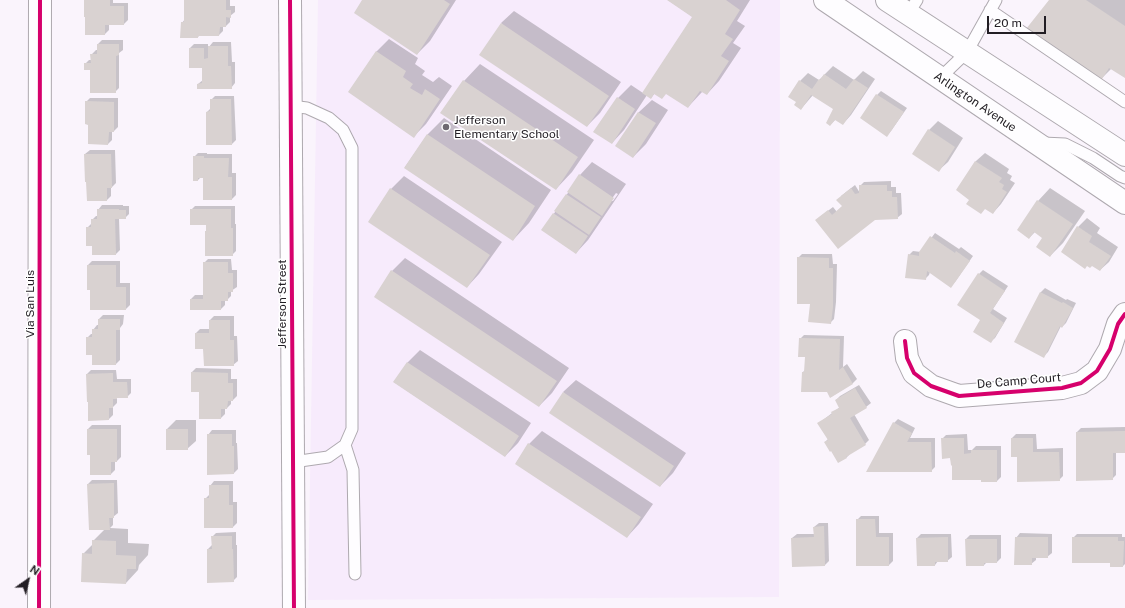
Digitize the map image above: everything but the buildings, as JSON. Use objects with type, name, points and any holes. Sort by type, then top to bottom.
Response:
[{"type":"street","name":"Via San Luis","points":[[39,608],[40,0]]},
{"type":"street","name":"Jefferson Street","points":[[290,0],[294,608]]},
{"type":"street","name":"Arlington Avenue","points":[[825,0],[1125,203]]},
{"type":"street","points":[[887,0],[913,7],[967,52],[1125,155]]},
{"type":"street","name":"De Camp Court","points":[[905,341],[907,358],[914,373],[931,386],[959,396],[1062,388],[1081,383],[1097,371],[1110,349],[1118,324],[1125,314]]},
{"type":"lane","points":[[940,78],[967,52],[996,0]]},
{"type":"lane","points":[[990,10],[1125,102]]},
{"type":"lane","points":[[291,106],[308,108],[329,118],[343,130],[352,148],[352,429],[345,445],[328,457],[293,462]]},
{"type":"lane","points":[[1036,143],[1065,144],[1093,158],[1125,178]]},
{"type":"lane","points":[[345,445],[354,470],[355,574]]},
{"type":"shaded area","points":[[318,0],[780,0],[779,597],[308,600]]},
{"type":"cycle path","points":[[39,608],[40,0]]},
{"type":"cycle path","points":[[290,0],[294,608]]},
{"type":"cycle path","points":[[905,341],[907,358],[914,373],[931,386],[959,396],[1062,388],[1081,383],[1097,371],[1110,349],[1118,324],[1125,314]]},
{"type":"place","name":"Jefferson Elementary School","points":[[446,127]]}]
